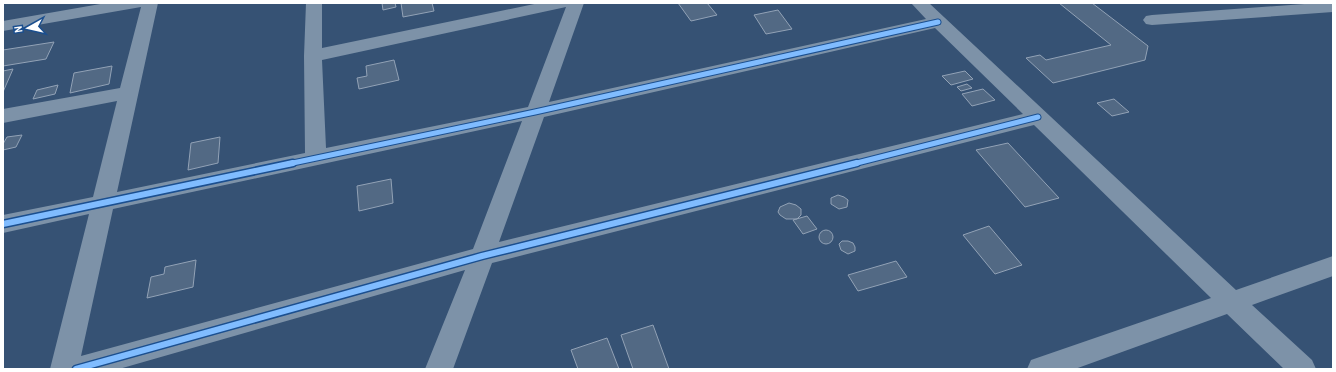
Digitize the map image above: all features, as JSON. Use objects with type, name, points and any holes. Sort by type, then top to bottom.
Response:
[{"type":"street","points":[[3,26],[135,3]]},
{"type":"street","points":[[64,369],[150,3]]},
{"type":"street","points":[[314,3],[312,56],[316,158]]},
{"type":"street","points":[[312,56],[563,3]]},
{"type":"street","points":[[439,369],[576,3]]},
{"type":"street","points":[[919,3],[1302,369]]},
{"type":"street","points":[[1163,3],[1183,18]]},
{"type":"street","points":[[1152,20],[1333,7]]},
{"type":"street","points":[[3,224],[536,112],[938,22]]},
{"type":"street","points":[[3,116],[129,93]]},
{"type":"street","points":[[76,369],[482,256],[778,184],[1038,117]]},
{"type":"street","points":[[1041,369],[1333,266]]},
{"type":"building","points":[[382,3],[395,3],[396,7],[383,10]]},
{"type":"building","points":[[401,3],[432,3],[434,11],[403,17]]},
{"type":"building","points":[[678,3],[707,3],[717,15],[691,21]]},
{"type":"building","points":[[1059,3],[1092,3],[1148,46],[1145,60],[1053,83],[1026,58],[1040,55],[1046,60],[1111,45]]},
{"type":"building","points":[[778,10],[792,29],[766,34],[754,15]]},
{"type":"building","points":[[54,42],[46,59],[3,66],[3,50]]},
{"type":"building","points":[[394,60],[399,80],[359,89],[357,78],[367,76],[366,66]]},
{"type":"building","points":[[112,66],[109,84],[70,93],[74,73]]},
{"type":"building","points":[[13,69],[3,92],[3,71]]},
{"type":"building","points":[[965,71],[973,79],[951,85],[942,76]]},
{"type":"building","points":[[967,84],[972,88],[961,91],[957,87]]},
{"type":"building","points":[[58,85],[55,94],[33,99],[37,90]]},
{"type":"building","points":[[983,89],[995,100],[972,106],[962,94]]},
{"type":"building","points":[[1114,99],[1129,112],[1112,116],[1097,103]]},
{"type":"building","points":[[22,135],[16,147],[3,150],[3,144],[7,137]]},
{"type":"building","points":[[220,137],[218,163],[188,170],[191,143]]},
{"type":"building","points":[[1008,143],[1059,198],[1025,207],[976,150]]},
{"type":"building","points":[[391,179],[393,203],[359,211],[357,186]]},
{"type":"building","points":[[838,195],[848,200],[847,207],[839,209],[831,204],[831,198]]},
{"type":"building","points":[[789,203],[796,205],[801,209],[801,215],[797,219],[786,219],[778,212],[780,207]]},
{"type":"building","points":[[807,216],[817,229],[803,234],[793,220]]},
{"type":"building","points":[[989,226],[1022,265],[995,274],[963,235]]},
{"type":"building","points":[[826,230],[831,232],[833,237],[831,242],[826,244],[821,242],[819,237],[821,232]]},
{"type":"building","points":[[842,241],[853,243],[855,251],[848,254],[841,250],[839,244]]},
{"type":"building","points":[[196,260],[193,287],[147,298],[151,277],[164,274],[165,267]]},
{"type":"building","points":[[896,261],[907,277],[858,291],[848,275]]},
{"type":"building","points":[[653,325],[669,369],[633,369],[621,335]]},
{"type":"building","points":[[607,338],[619,369],[578,369],[571,350]]},
{"type":"cycle path","points":[[3,224],[535,112],[938,22]]},
{"type":"cycle path","points":[[76,369],[482,256],[771,185],[1038,117]]}]
